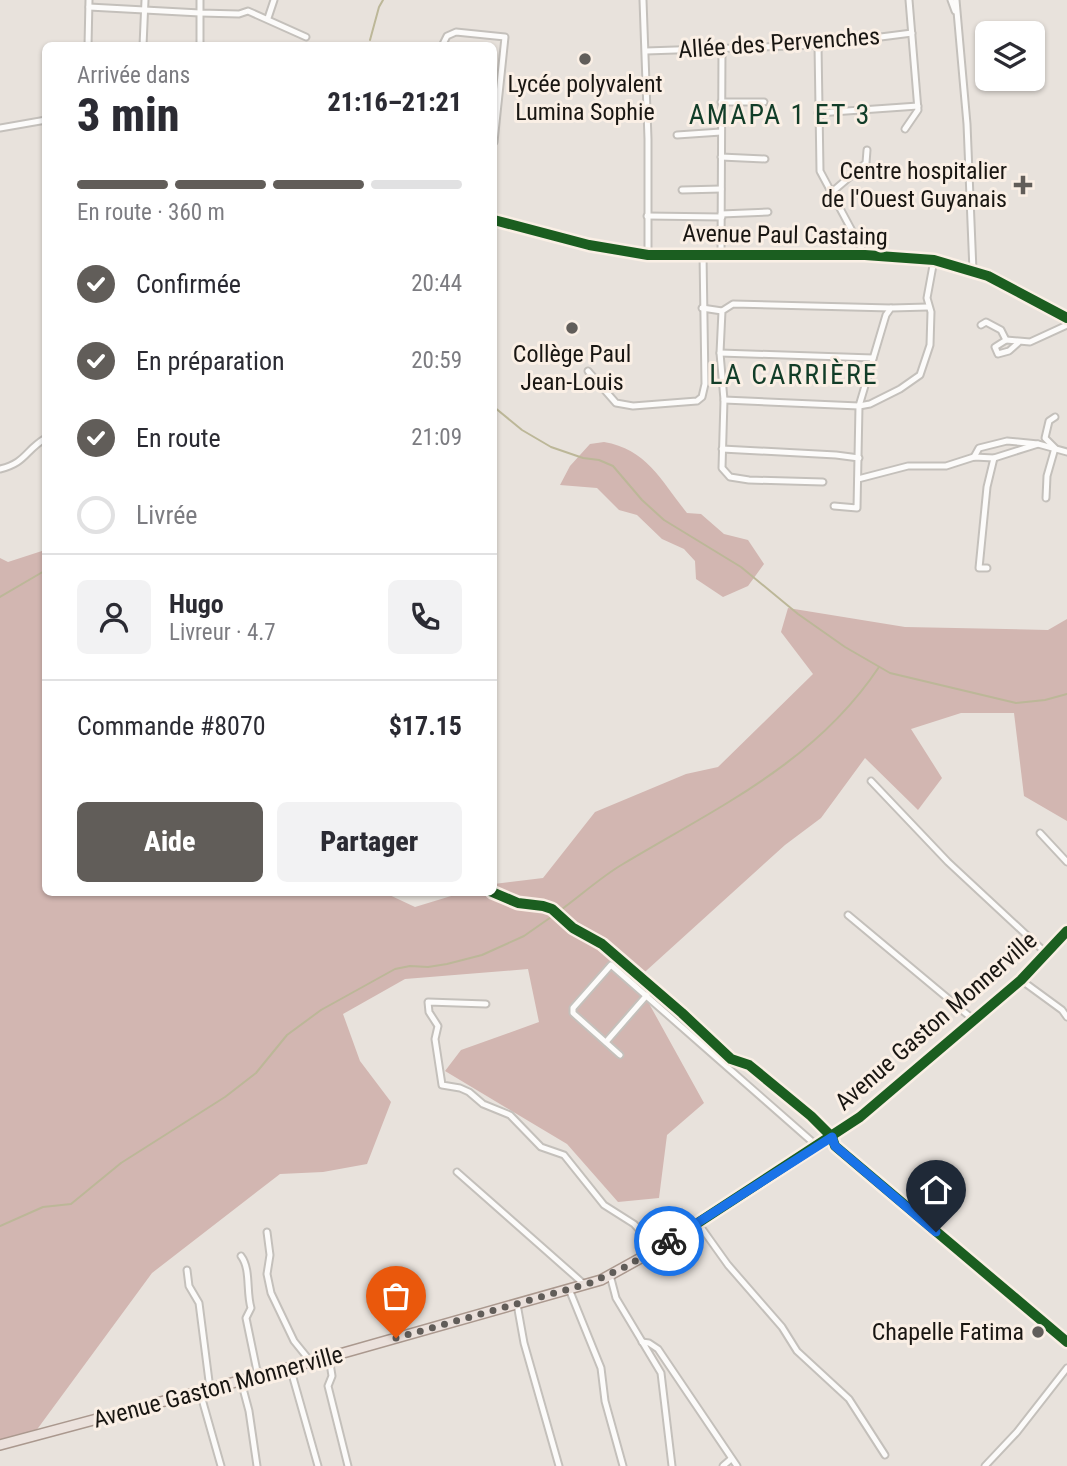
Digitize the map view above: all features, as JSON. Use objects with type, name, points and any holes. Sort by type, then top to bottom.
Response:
[{"type":"main road","name":"Avenue Gaston Monnerville","points":[[0,1445],[329,1357],[610,1275],[657,1249],[860,1117],[1021,980],[1067,931]]},
{"type":"street","points":[[88,42],[89,0]]},
{"type":"street","points":[[143,42],[145,0]]},
{"type":"street","points":[[200,0],[200,42]]},
{"type":"street","points":[[268,18],[274,0]]},
{"type":"street","points":[[643,0],[648,255]]},
{"type":"street","points":[[905,129],[916,115],[918,106],[909,0]]},
{"type":"street","points":[[951,0],[957,17]]},
{"type":"street","points":[[956,0],[967,124],[973,271]]},
{"type":"street","points":[[89,8],[239,14],[248,11],[306,37]]},
{"type":"street","points":[[444,42],[447,36],[456,32],[505,37],[497,113]]},
{"type":"street","name":"Allée des Pervenches","points":[[646,51],[818,44],[912,33]]},
{"type":"street","points":[[818,44],[820,171],[865,255]]},
{"type":"street","points":[[721,254],[722,48]]},
{"type":"street","points":[[721,102],[764,102]]},
{"type":"street","points":[[818,113],[918,106]]},
{"type":"street","points":[[0,128],[42,121]]},
{"type":"street","points":[[677,135],[721,132]]},
{"type":"street","points":[[832,192],[866,163],[867,150]]},
{"type":"street","points":[[721,157],[765,159]]},
{"type":"street","points":[[682,190],[721,189]]},
{"type":"street","points":[[647,216],[768,212]]},
{"type":"street","name":"Avenue Paul Castaing","points":[[497,221],[589,245],[648,255],[865,255],[934,260],[973,271],[1024,294],[1067,318]]},
{"type":"street","points":[[588,371],[616,403],[633,407],[697,401],[704,393],[705,384],[702,308],[704,254]]},
{"type":"street","points":[[724,400],[859,406],[870,404],[900,389],[920,375],[930,345],[931,312],[927,298],[934,260]]},
{"type":"street","points":[[702,308],[722,311],[733,304],[928,307]]},
{"type":"street","points":[[834,506],[857,508],[859,406],[884,319],[891,308]]},
{"type":"street","points":[[722,311],[722,468],[730,477],[749,480],[823,482]]},
{"type":"street","points":[[981,325],[986,322],[1001,330],[1006,340]]},
{"type":"street","points":[[1018,343],[1009,351],[998,354],[995,347],[1006,340],[1030,342],[1067,325]]},
{"type":"street","points":[[720,352],[873,359]]},
{"type":"street","points":[[1055,417],[1049,421],[1045,438],[1055,448]]},
{"type":"street","points":[[0,469],[20,463],[42,441]]},
{"type":"street","points":[[974,457],[979,448],[1007,441],[1038,444],[1067,452]]},
{"type":"street","points":[[858,479],[908,466],[948,466],[974,457],[994,458],[1038,444]]},
{"type":"street","points":[[1046,498],[1047,476],[1055,448]]},
{"type":"street","points":[[722,449],[859,458]]},
{"type":"street","points":[[987,568],[979,568],[994,458]]},
{"type":"street","points":[[871,781],[940,854],[1047,954]]},
{"type":"street","points":[[1040,832],[1067,862]]},
{"type":"street","points":[[497,894],[518,903],[552,909],[573,928],[602,944],[682,1013],[730,1059],[749,1065],[811,1116],[832,1137],[835,1146],[1067,1342]]},
{"type":"street","points":[[848,915],[975,1021]]},
{"type":"street","points":[[620,1055],[573,1013],[573,1008],[611,965],[817,1146]]},
{"type":"street","points":[[1021,980],[1062,1010],[1067,1017]]},
{"type":"street","points":[[606,1042],[647,995]]},
{"type":"street","points":[[486,1004],[428,1002],[429,1012],[438,1026],[435,1039],[442,1085],[460,1088],[483,1104],[510,1115],[541,1147],[564,1155],[604,1205],[634,1224],[657,1249]]},
{"type":"street","points":[[457,1172],[585,1284]]},
{"type":"street","points":[[698,1223],[728,1265],[782,1327],[797,1352],[849,1399],[885,1455]]},
{"type":"street","points":[[267,1232],[270,1255],[267,1274],[271,1293],[295,1341],[311,1362]]},
{"type":"street","points":[[241,1256],[247,1269],[247,1293],[251,1308],[246,1318],[258,1376]]},
{"type":"street","points":[[187,1270],[189,1286],[199,1303],[210,1389]]},
{"type":"street","points":[[610,1275],[617,1298],[661,1373],[672,1466]]},
{"type":"street","points":[[569,1289],[601,1368],[605,1401],[623,1466]]},
{"type":"street","points":[[517,1304],[524,1343],[559,1466]]},
{"type":"street","points":[[642,1342],[658,1349],[737,1466]]},
{"type":"street","points":[[329,1357],[332,1376],[328,1385],[348,1466]]},
{"type":"street","points":[[290,1367],[318,1466]]},
{"type":"street","points":[[985,1466],[1017,1432],[1067,1368]]},
{"type":"street","points":[[241,1381],[249,1411],[257,1466]]},
{"type":"street","points":[[200,1392],[221,1466]]},
{"type":"street","points":[[723,1466],[731,1459]]},
{"type":"shaded area","points":[[604,442],[619,446],[643,459],[687,513],[701,514],[724,534],[748,540],[764,564],[748,586],[723,597],[696,579],[695,561],[684,549],[662,539],[637,515],[619,510],[597,488],[560,485],[570,466],[590,444]]},
{"type":"shaded area","points":[[42,551],[42,896],[392,896],[415,907],[451,896],[497,896],[497,884],[543,878],[595,812],[686,774],[718,767],[813,674],[781,632],[788,608],[905,627],[1048,630],[1067,619],[1067,821],[1024,796],[1014,713],[961,713],[911,729],[942,778],[918,810],[865,758],[821,818],[785,845],[636,980],[704,1103],[667,1135],[659,1198],[618,1202],[567,1144],[445,1071],[461,1050],[539,1022],[528,969],[405,979],[343,1014],[360,1061],[391,1102],[367,1164],[323,1172],[280,1174],[152,1273],[30,1439],[0,1448],[0,558],[8,562]]},
{"type":"waterway","points":[[370,40],[383,0]]},
{"type":"waterway","points":[[497,409],[522,430],[551,447],[613,466],[642,500],[664,520],[741,567],[798,614],[845,647],[890,673],[1016,703],[1067,694]]},
{"type":"waterway","points":[[0,597],[42,572]]},
{"type":"waterway","points":[[558,912],[615,869],[729,802],[795,756],[854,701],[879,667]]},
{"type":"waterway","points":[[0,1226],[43,1207],[71,1204],[121,1163],[225,1097],[256,1073],[287,1035],[321,1010],[395,969],[447,964],[482,955],[524,936],[554,915]]},
{"type":"cycle path","points":[[497,221],[589,245],[648,255],[865,255],[934,260],[988,276],[1067,318]]},
{"type":"cycle path","points":[[497,894],[518,903],[552,909],[573,928],[602,944],[731,1059],[749,1065],[811,1116],[832,1137],[835,1146],[1067,1342]]},
{"type":"cycle path","points":[[687,1230],[860,1117],[1021,980],[1067,931]]},
{"type":"way so far","points":[[396,1338],[601,1280],[669,1241]]},
{"type":"place","name":"Lycée polyvalent Lumina Sophie","points":[[585,59]]},
{"type":"place","name":"Centre hospitalier de l'Ouest Guyanais","points":[[1023,185]]},
{"type":"place","name":"Collège Paul Jean-Louis","points":[[572,328]]},
{"type":"place","name":"Chapelle Fatima","points":[[1038,1332]]},
{"type":"district","name":"AMAPA 1 ET 3","points":[[780,114]]},
{"type":"district","name":"LA CARRIÈRE","points":[[794,374]]},
{"type":"route","points":[[669,1241],[832,1137],[835,1146],[936,1232]]}]
